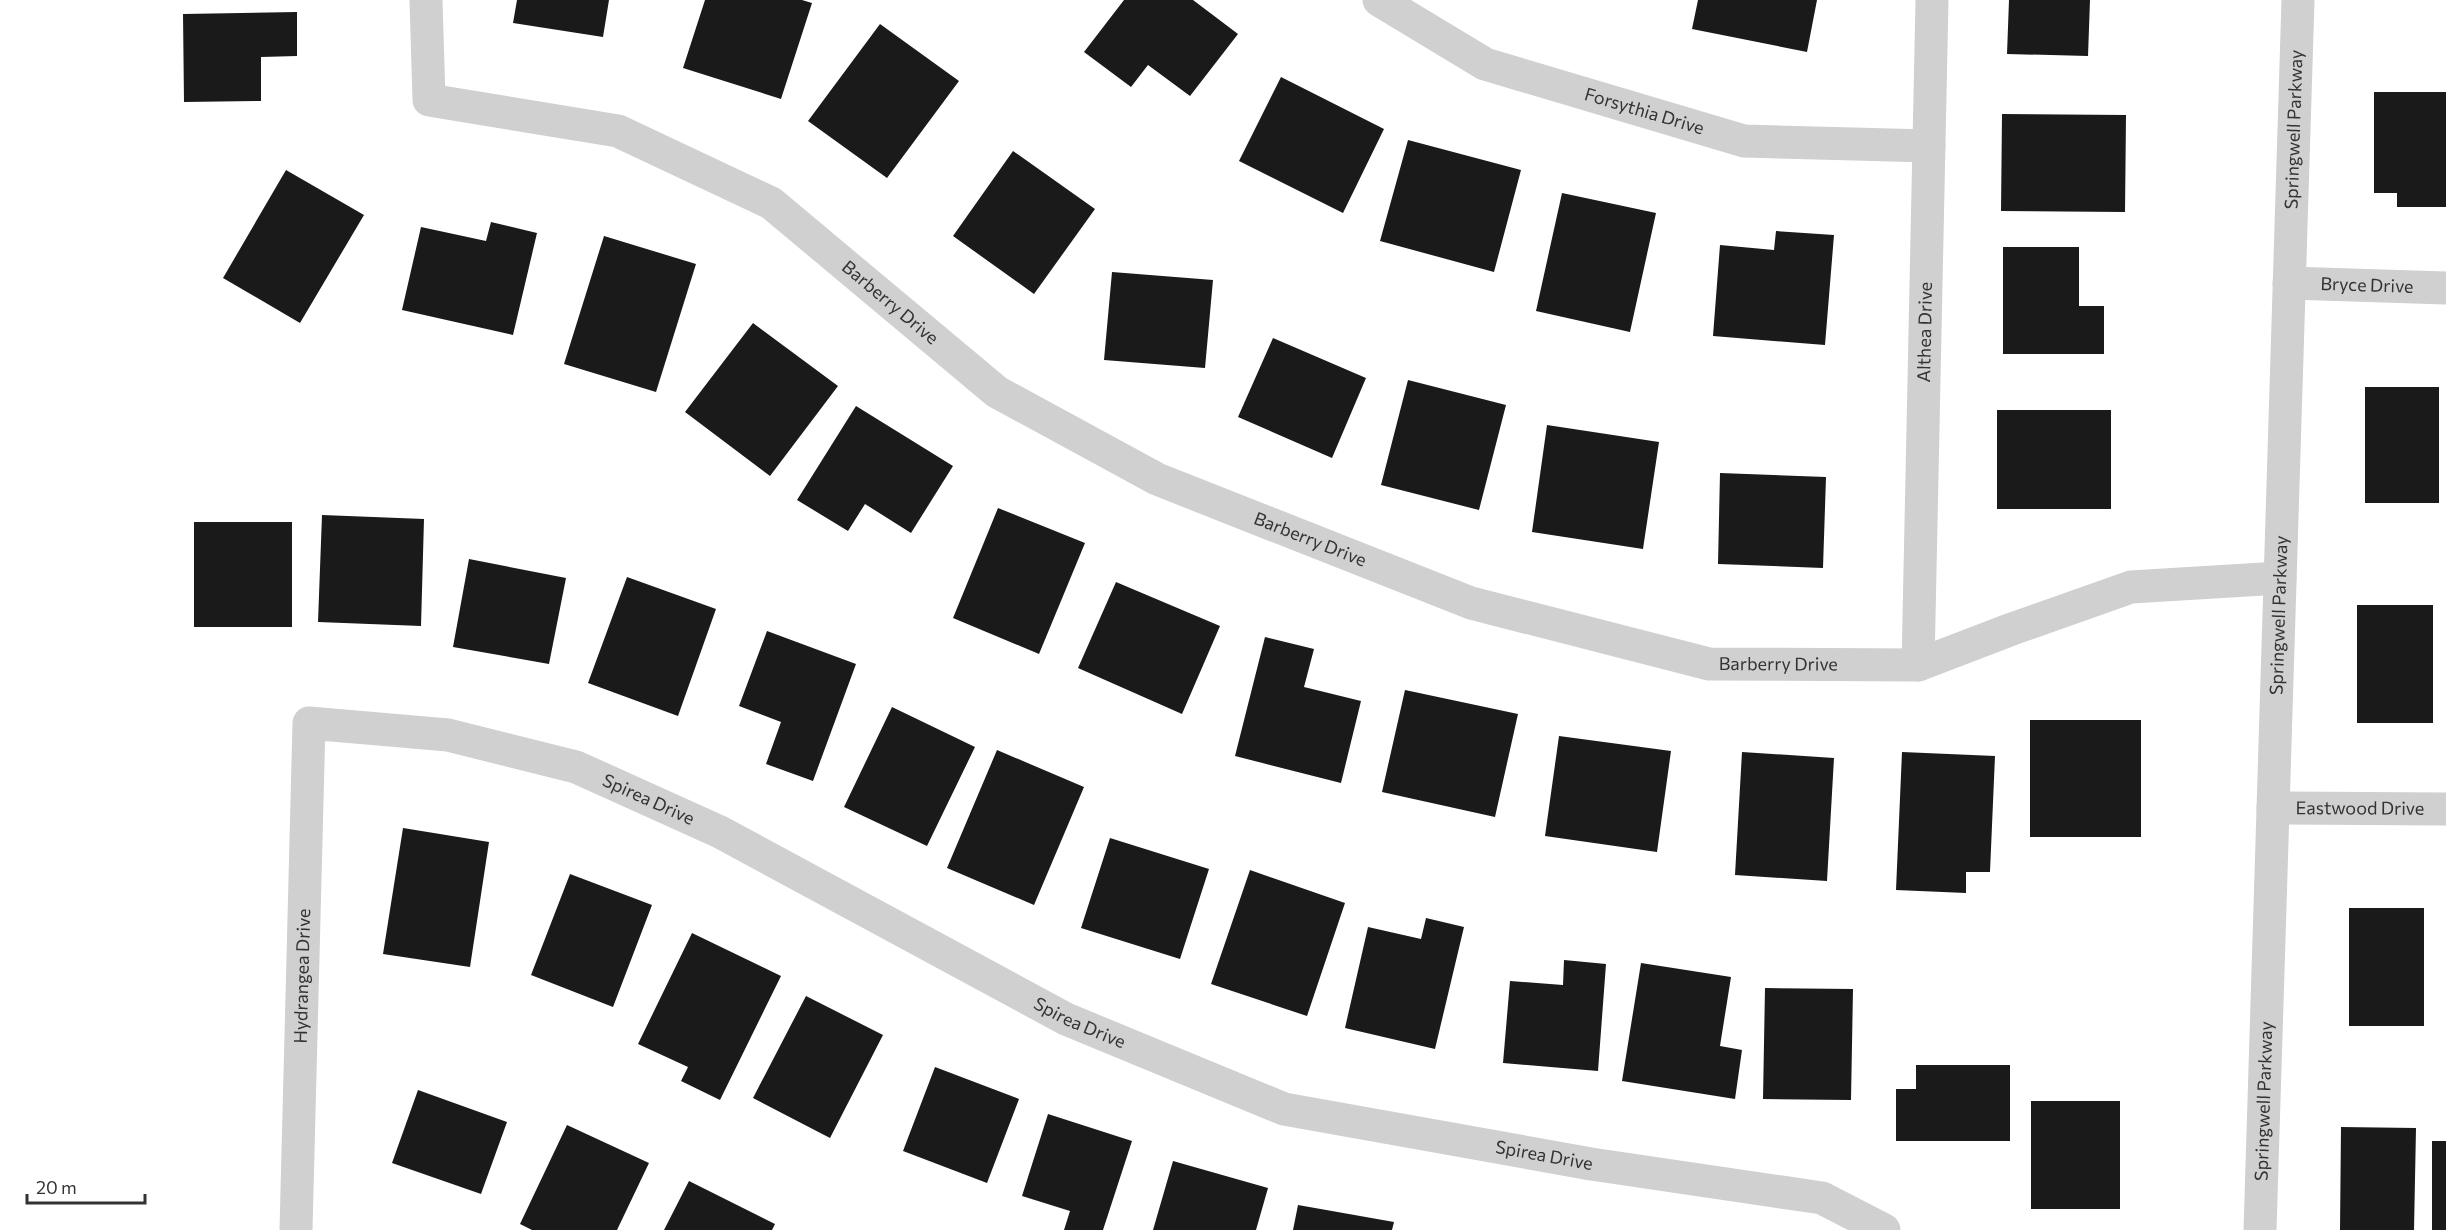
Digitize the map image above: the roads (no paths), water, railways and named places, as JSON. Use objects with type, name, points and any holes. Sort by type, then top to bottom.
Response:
[{"type":"street","name":"Barberry Drive","points":[[426,0],[429,100],[618,131],[771,203],[997,392],[1157,479],[1471,603],[1709,664],[1918,665],[2012,629],[2131,588],[2280,578]]},
{"type":"street","name":"Forsythia Drive","points":[[1379,0],[1485,64],[1744,141],[1929,146]]},
{"type":"street","name":"Althea Drive","points":[[1918,665],[1932,0]]},
{"type":"street","name":"Springwell Parkway","points":[[2260,1230],[2298,0]]},
{"type":"street","name":"Bryce Drive","points":[[2289,283],[2446,288]]},
{"type":"street","name":"Hydrangea Drive","points":[[296,1230],[309,723]]},
{"type":"street","name":"Spirea Drive","points":[[309,723],[448,735],[576,767],[720,832],[1066,1019],[1284,1109],[1591,1164],[1822,1198],[1884,1230]]},
{"type":"street","name":"Eastwood Drive","points":[[2273,808],[2446,809]]}]
